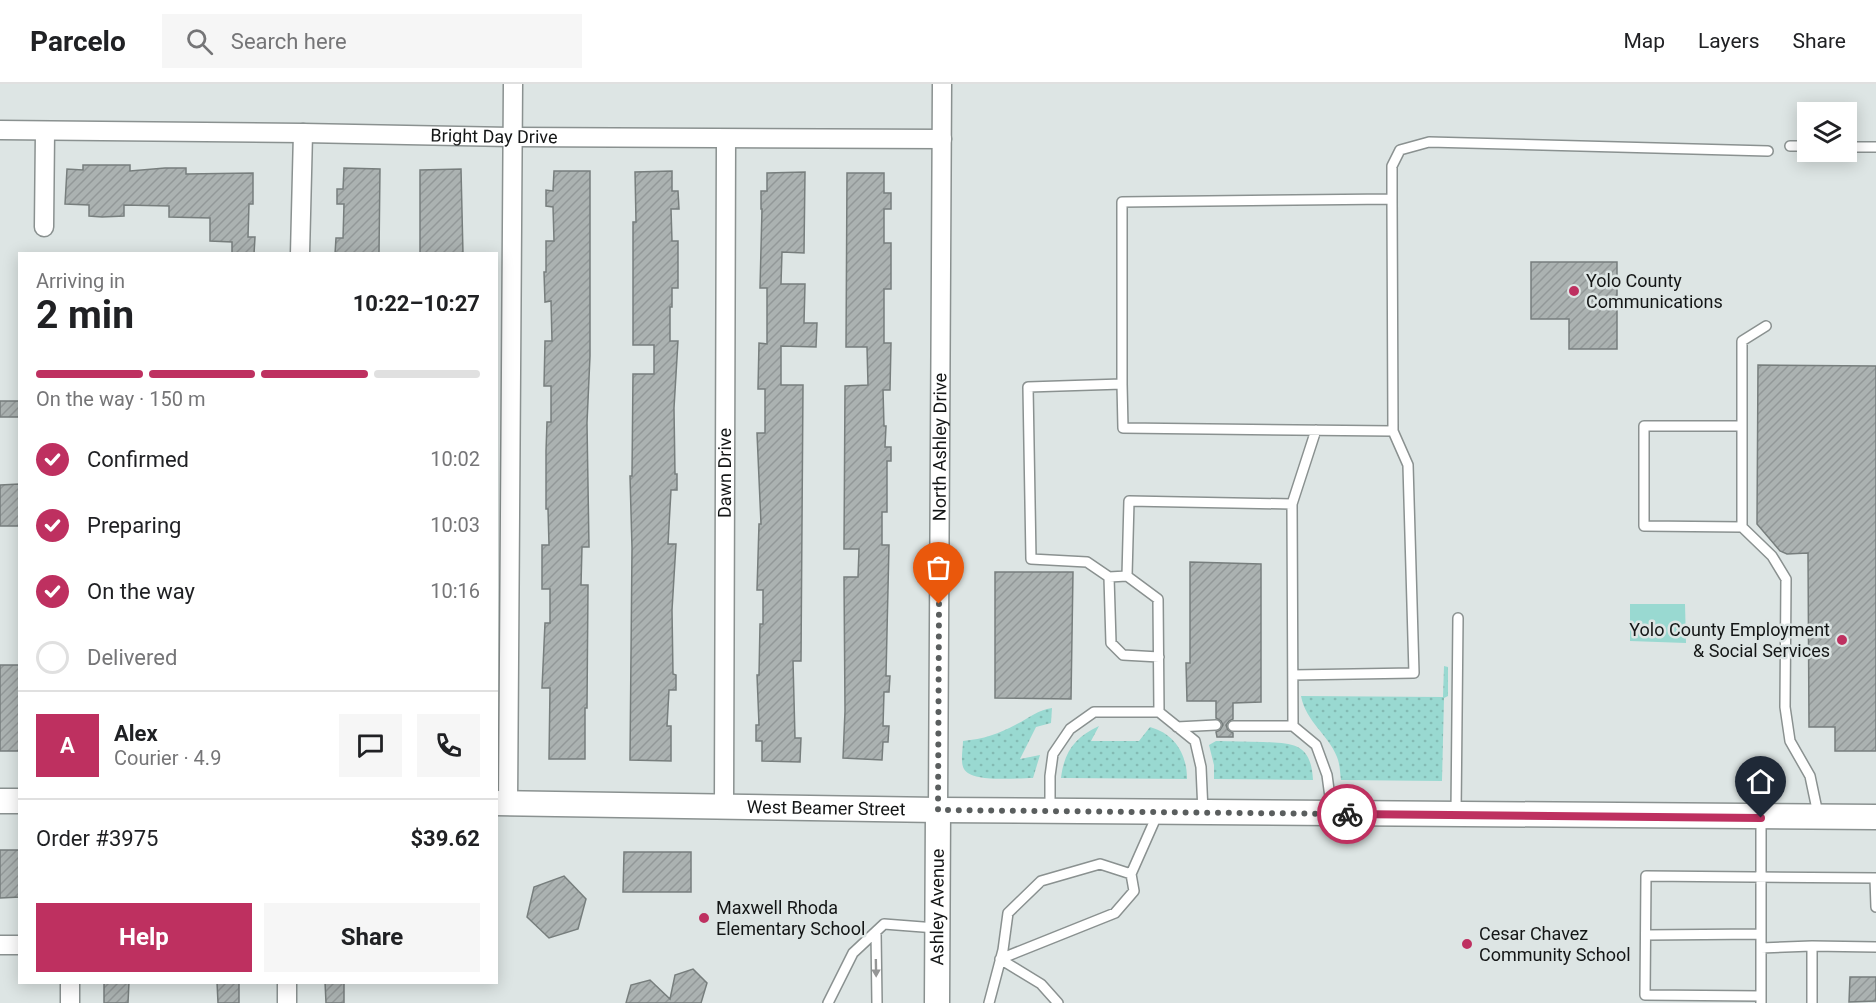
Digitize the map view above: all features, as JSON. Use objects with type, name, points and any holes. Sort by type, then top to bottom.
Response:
[{"type":"street","points":[[502,803],[513,84]]},
{"type":"street","name":"North Ashley Drive","points":[[938,810],[942,84]]},
{"type":"street","name":"Bright Day Drive","points":[[0,130],[513,138],[942,139]]},
{"type":"street","points":[[44,227],[45,132]]},
{"type":"street","points":[[300,252],[303,133]]},
{"type":"street","name":"Dawn Drive","points":[[724,807],[726,139]]},
{"type":"street","points":[[0,801],[18,801]]},
{"type":"street","name":"West Beamer Street","points":[[502,803],[1203,813],[1876,818]]},
{"type":"street","name":"Ashley Avenue","points":[[937,1003],[938,810]]},
{"type":"street","points":[[0,945],[18,945]]},
{"type":"street","points":[[70,984],[70,1003]]},
{"type":"street","points":[[287,984],[287,1003]]},
{"type":"lane","points":[[1293,675],[1414,673],[1408,465],[1393,431],[1392,166],[1400,150],[1429,142],[1768,151]]},
{"type":"lane","points":[[1790,146],[1797,146]]},
{"type":"lane","points":[[1857,147],[1876,147]]},
{"type":"lane","points":[[1392,199],[1122,202],[1122,384],[1123,428],[1393,431]]},
{"type":"lane","points":[[1742,527],[1742,341],[1766,326]]},
{"type":"lane","points":[[1122,384],[1028,387],[1031,559],[1087,562],[1109,577],[1127,576],[1158,599],[1159,712]]},
{"type":"lane","points":[[1742,426],[1644,426],[1644,526],[1742,527],[1772,556],[1786,579],[1785,707],[1790,741],[1810,776],[1819,816]]},
{"type":"lane","points":[[1293,726],[1292,504],[1316,430]]},
{"type":"lane","points":[[1127,576],[1129,501],[1292,504]]},
{"type":"lane","points":[[1109,577],[1111,643],[1123,655],[1159,657]]},
{"type":"lane","points":[[1456,815],[1458,618]]},
{"type":"lane","points":[[1050,811],[1050,776],[1053,754],[1070,729],[1094,712],[1159,712],[1195,741],[1201,767],[1203,813]]},
{"type":"lane","points":[[1177,727],[1216,725]]},
{"type":"lane","points":[[1233,726],[1293,726],[1316,745],[1327,775],[1332,814]]},
{"type":"lane","points":[[1000,959],[1115,913],[1134,891],[1131,874],[1159,812]]},
{"type":"lane","points":[[1761,818],[1761,876],[1761,1000],[1645,995],[1646,876],[1761,876],[1876,878],[1876,908]]},
{"type":"lane","points":[[989,1003],[1008,914],[1041,881],[1100,864],[1131,874]]},
{"type":"lane","points":[[828,1003],[852,953],[884,924],[937,928]]},
{"type":"lane","points":[[876,932],[877,1003]]},
{"type":"lane","points":[[1646,935],[1761,934]]},
{"type":"lane","points":[[1812,946],[1812,1003]]},
{"type":"lane","points":[[1761,948],[1876,947]]},
{"type":"lane","points":[[1000,959],[1041,984],[1058,1003]]},
{"type":"shaded area","points":[[1630,604],[1685,604],[1686,643],[1630,641]]},
{"type":"shaded area","points":[[1444,666],[1448,667],[1448,696],[1444,698],[1442,781],[1341,780],[1337,757],[1307,713],[1301,696],[1443,697]]},
{"type":"shaded area","points":[[1052,708],[1051,723],[1036,727],[1020,759],[1040,755],[1033,778],[985,778],[964,769],[963,741],[997,733],[1038,712]]},
{"type":"shaded area","points":[[1099,726],[1091,741],[1139,741],[1150,727],[1159,730],[1173,740],[1182,753],[1187,779],[1061,778],[1065,760],[1072,746],[1083,735]]},
{"type":"shaded area","points":[[1216,741],[1274,742],[1292,745],[1305,752],[1312,768],[1313,780],[1214,779],[1214,765],[1209,745]]},
{"type":"building","points":[[83,165],[130,165],[130,171],[186,168],[186,174],[253,173],[253,204],[249,204],[248,237],[255,237],[254,252],[232,252],[232,242],[210,241],[210,218],[169,217],[169,206],[124,205],[124,216],[89,216],[89,205],[65,204],[67,169],[83,170]]},
{"type":"building","points":[[344,168],[380,169],[379,252],[335,252],[336,238],[343,238],[344,204],[337,204],[337,189],[343,189]]},
{"type":"building","points":[[461,169],[463,252],[420,252],[420,170]]},
{"type":"building","points":[[554,171],[590,171],[590,356],[587,423],[589,547],[582,547],[581,585],[588,585],[585,759],[549,759],[550,688],[542,688],[545,623],[550,623],[550,589],[542,589],[542,545],[549,545],[548,509],[546,509],[546,451],[547,422],[551,422],[551,386],[544,386],[545,341],[552,341],[551,301],[545,302],[544,272],[546,272],[546,241],[554,241],[553,207],[546,206],[546,190],[553,191]]},
{"type":"building","points":[[672,171],[672,191],[678,191],[679,209],[671,209],[672,241],[678,241],[678,288],[672,288],[670,341],[678,341],[674,408],[677,490],[671,490],[668,544],[676,544],[672,610],[673,674],[676,675],[676,690],[669,690],[667,726],[671,726],[671,761],[630,760],[632,548],[630,476],[632,476],[633,374],[654,374],[654,345],[633,345],[635,172]]},
{"type":"building","points":[[805,172],[804,253],[782,252],[781,284],[805,284],[804,323],[817,323],[816,347],[781,346],[781,385],[803,385],[801,661],[793,661],[795,738],[801,738],[800,762],[762,761],[762,741],[756,741],[756,725],[759,725],[757,675],[759,675],[760,624],[763,624],[763,590],[757,590],[759,524],[761,524],[757,433],[765,433],[765,389],[758,389],[759,343],[767,344],[767,288],[760,288],[761,191],[767,191],[767,173]]},
{"type":"building","points":[[847,173],[884,173],[884,193],[891,193],[891,209],[884,209],[884,243],[891,243],[891,289],[884,289],[884,343],[891,343],[890,390],[883,390],[885,447],[891,447],[891,461],[887,461],[887,512],[882,512],[882,545],[889,545],[886,676],[890,676],[889,692],[884,692],[883,726],[889,726],[888,742],[883,742],[882,760],[843,758],[844,577],[858,577],[859,549],[844,549],[845,386],[868,385],[867,347],[846,347]]},
{"type":"building","name":"Yolo County Communications","points":[[1531,262],[1617,262],[1617,349],[1569,349],[1569,319],[1531,319]]},
{"type":"building","name":"Yolo County Employment & Social Services","points":[[1758,365],[1876,366],[1876,751],[1835,751],[1835,727],[1809,727],[1808,553],[1787,554],[1780,551],[1757,524]]},
{"type":"building","points":[[0,401],[18,401],[18,417],[0,417]]},
{"type":"building","points":[[18,484],[18,526],[0,526],[0,485]]},
{"type":"building","points":[[1190,562],[1261,564],[1261,702],[1233,703],[1233,719],[1226,725],[1233,733],[1233,737],[1217,737],[1216,732],[1223,725],[1216,718],[1216,701],[1187,701],[1186,663],[1190,663]]},
{"type":"building","points":[[995,572],[1073,572],[1071,699],[995,698]]},
{"type":"building","points":[[0,665],[18,665],[18,751],[0,751]]},
{"type":"building","points":[[0,850],[18,850],[18,897],[0,898]]},
{"type":"building","points":[[624,852],[691,852],[691,892],[623,892]]},
{"type":"building","points":[[564,876],[586,899],[578,929],[549,938],[527,917],[534,887]]},
{"type":"building","name":"Maxwell Rhoda Elementary School","points":[[693,969],[707,983],[701,1003],[626,1003],[631,985],[650,980],[670,999],[675,975]]},
{"type":"building","points":[[1850,977],[1876,977],[1876,1001],[1849,1002]]},
{"type":"building","points":[[104,984],[129,984],[128,1003],[104,1003]]},
{"type":"building","points":[[217,984],[239,984],[239,1003],[218,1003]]},
{"type":"building","points":[[325,984],[344,984],[344,1003],[326,1003]]},
{"type":"way so far","points":[[939,604],[938,810],[1347,814]]},
{"type":"place","name":"Yolo County Communications","points":[[1574,291]]},
{"type":"place","name":"Yolo County Employment & Social Services","points":[[1842,640]]},
{"type":"place","name":"Maxwell Rhoda Elementary School","points":[[704,918]]},
{"type":"place","name":"Cesar Chavez Community School","points":[[1467,944]]},
{"type":"route","points":[[1347,814],[1761,818]]}]
